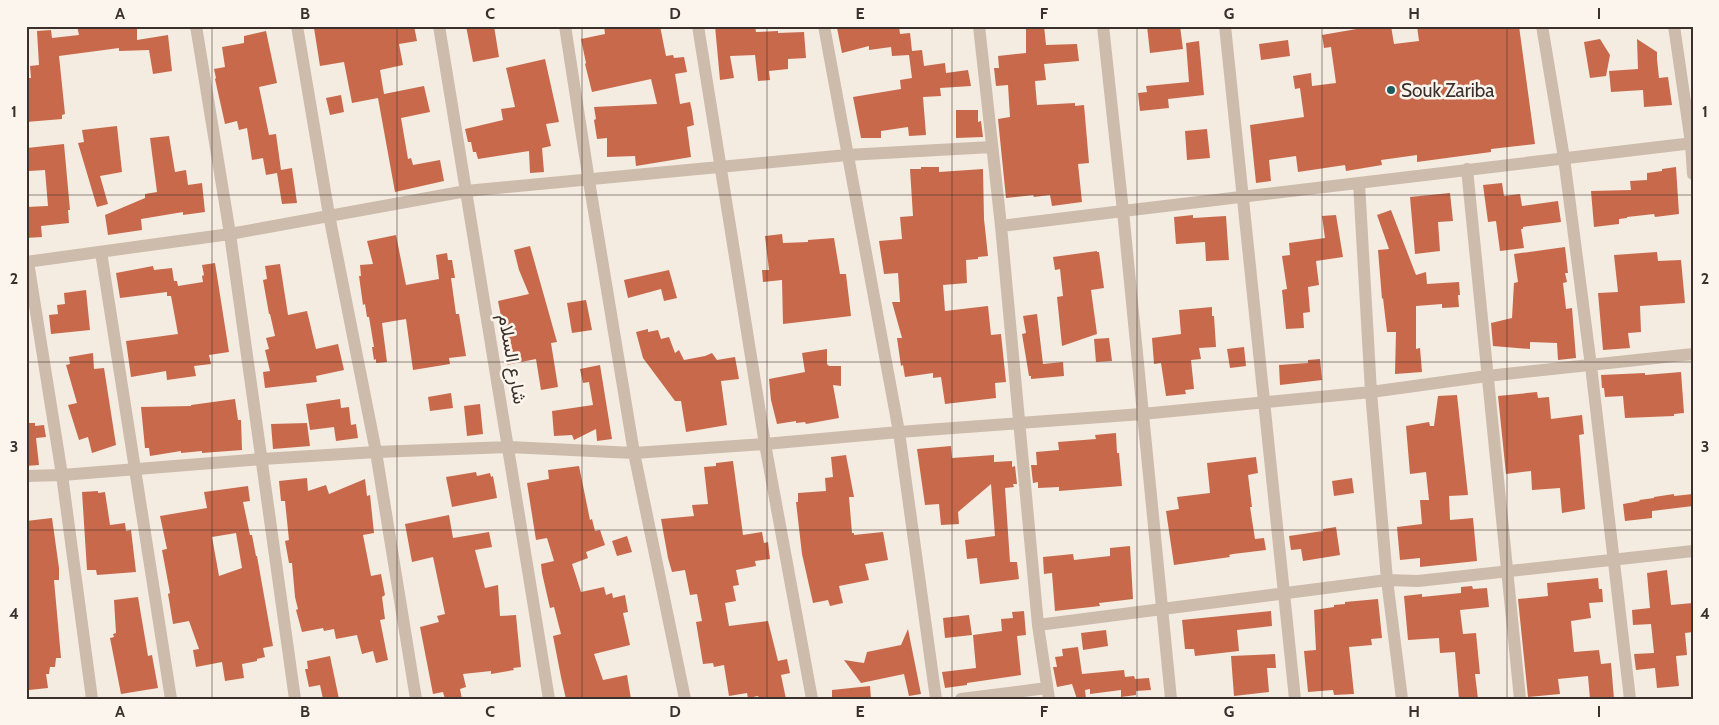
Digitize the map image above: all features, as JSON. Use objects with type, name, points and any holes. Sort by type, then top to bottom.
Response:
[{"type":"street","points":[[196,26],[230,234],[295,699]]},
{"type":"street","points":[[297,26],[329,215],[376,452],[416,699]]},
{"type":"street","name":"شارع السلام","points":[[439,26],[549,699]]},
{"type":"street","points":[[565,26],[588,181],[634,453],[685,699]]},
{"type":"street","points":[[698,26],[765,444],[812,699]]},
{"type":"street","points":[[824,26],[899,432],[936,699]]},
{"type":"street","points":[[961,699],[1048,693],[1038,625],[1001,226],[979,26]]},
{"type":"street","points":[[1103,26],[1171,699]]},
{"type":"street","points":[[1225,26],[1294,699]]},
{"type":"street","points":[[1542,26],[1564,158],[1591,366],[1612,559],[1630,699]]},
{"type":"street","points":[[1674,26],[1692,143],[1693,174]]},
{"type":"street","points":[[1001,226],[1692,143]]},
{"type":"street","points":[[92,699],[62,476],[27,262],[230,234],[466,191],[847,156],[992,147]]},
{"type":"street","points":[[1467,169],[1520,699]]},
{"type":"street","points":[[1359,183],[1371,392],[1387,580],[1402,699]]},
{"type":"street","points":[[101,252],[171,699]]},
{"type":"street","points":[[26,476],[62,476],[262,459],[376,452],[509,447],[634,453],[765,444],[1142,414],[1371,392],[1487,376],[1693,354]]},
{"type":"street","points":[[1038,625],[1387,580],[1418,582],[1693,551]]},
{"type":"building","points":[[77,26],[137,26],[137,40],[168,35],[172,71],[153,74],[149,50],[119,51],[119,48],[59,56],[65,114],[62,115],[62,119],[26,122],[26,78],[31,78],[30,66],[39,65],[37,31],[51,30],[52,38],[79,35]]},
{"type":"building","points":[[321,26],[414,26],[417,41],[399,44],[403,65],[380,70],[384,94],[424,86],[430,112],[401,118],[408,159],[411,158],[413,165],[440,160],[444,181],[395,192],[378,98],[352,103],[344,62],[320,66],[314,28]]},
{"type":"building","points":[[466,26],[494,26],[499,57],[473,62]]},
{"type":"building","points":[[604,26],[660,26],[666,56],[673,55],[674,58],[684,57],[687,72],[675,74],[680,104],[690,102],[692,111],[694,125],[687,127],[691,157],[636,166],[635,156],[607,157],[607,138],[597,139],[594,107],[657,104],[651,79],[592,92],[581,39],[605,34]]},
{"type":"building","points":[[715,26],[755,26],[756,32],[804,32],[806,58],[788,59],[788,69],[769,71],[770,80],[758,81],[755,55],[730,56],[734,78],[720,80]]},
{"type":"building","points":[[843,26],[899,26],[900,34],[910,33],[912,51],[922,50],[924,66],[945,63],[946,73],[968,70],[971,86],[940,88],[941,96],[923,97],[926,135],[909,136],[908,127],[881,131],[881,138],[861,138],[853,97],[901,89],[900,80],[912,78],[909,55],[892,56],[891,47],[869,50],[869,46],[842,53],[837,28]]},
{"type":"building","points":[[1026,26],[1044,26],[1046,45],[1077,44],[1079,61],[1044,64],[1046,80],[1035,81],[1037,105],[1075,103],[1075,106],[1084,105],[1089,163],[1078,164],[1082,202],[1052,206],[1050,195],[1006,198],[998,119],[1010,117],[1008,85],[996,86],[994,68],[999,68],[998,56],[1026,53]]},
{"type":"building","points":[[1147,26],[1180,26],[1183,49],[1150,53]]},
{"type":"building","name":"Souk Zariba","points":[[1391,26],[1394,44],[1419,41],[1417,26],[1519,26],[1535,144],[1491,149],[1491,152],[1417,162],[1417,155],[1381,160],[1382,165],[1346,171],[1345,165],[1298,172],[1296,156],[1269,160],[1271,181],[1256,183],[1250,125],[1304,117],[1300,88],[1295,89],[1293,76],[1311,73],[1312,86],[1336,83],[1331,47],[1324,48],[1322,35]]},
{"type":"building","points":[[266,31],[277,83],[259,87],[269,135],[276,134],[281,170],[292,168],[297,203],[282,204],[277,173],[266,175],[263,158],[252,160],[247,128],[239,130],[237,121],[225,124],[215,79],[214,69],[225,67],[222,47],[244,43],[244,36]]},
{"type":"building","points":[[1600,39],[1610,55],[1606,76],[1590,78],[1584,42]]},
{"type":"building","points":[[1637,39],[1657,52],[1659,78],[1668,77],[1672,105],[1644,107],[1643,90],[1611,92],[1609,71],[1638,69]]},
{"type":"building","points":[[1288,40],[1290,56],[1261,60],[1259,44]]},
{"type":"building","points":[[1199,41],[1204,95],[1168,99],[1169,108],[1140,111],[1138,93],[1147,92],[1146,86],[1189,82],[1186,43]]},
{"type":"building","points":[[545,59],[559,122],[546,124],[551,146],[542,148],[544,172],[530,173],[529,151],[478,159],[476,152],[473,152],[471,142],[468,142],[465,129],[503,120],[501,109],[515,107],[506,68]]},
{"type":"building","points":[[341,95],[344,112],[330,115],[326,98]]},
{"type":"building","points":[[956,110],[978,110],[978,122],[981,121],[983,137],[956,138]]},
{"type":"building","points":[[117,126],[122,172],[100,176],[108,204],[97,207],[78,143],[84,142],[82,130]]},
{"type":"building","points":[[1207,129],[1210,158],[1187,160],[1185,131]]},
{"type":"building","points":[[169,136],[175,172],[186,170],[188,185],[202,183],[205,212],[183,215],[183,212],[141,219],[142,230],[108,235],[105,215],[145,198],[145,194],[157,192],[150,138]]},
{"type":"building","points":[[64,144],[70,210],[68,210],[69,223],[41,226],[42,237],[26,238],[26,207],[48,206],[45,170],[29,171],[27,148]]},
{"type":"building","points":[[921,167],[939,167],[939,172],[983,169],[984,219],[988,256],[966,260],[967,283],[943,285],[945,311],[988,306],[991,335],[1001,334],[1006,382],[995,383],[996,398],[945,404],[941,377],[933,378],[933,373],[905,377],[903,365],[901,366],[897,338],[902,338],[892,302],[900,302],[898,273],[884,274],[879,241],[902,239],[900,217],[913,216],[910,169],[921,169]]},
{"type":"building","points":[[1676,167],[1679,214],[1655,217],[1654,214],[1627,217],[1619,219],[1619,224],[1594,227],[1591,191],[1631,190],[1630,181],[1647,180],[1647,173]]},
{"type":"building","points":[[1502,183],[1504,196],[1520,194],[1522,206],[1558,201],[1561,222],[1523,227],[1521,229],[1524,248],[1500,251],[1496,221],[1488,222],[1483,185]]},
{"type":"building","points":[[1450,193],[1453,221],[1438,222],[1440,251],[1415,254],[1410,197]]},
{"type":"building","points":[[1391,210],[1416,275],[1426,272],[1427,284],[1459,282],[1459,307],[1442,308],[1442,304],[1416,306],[1416,349],[1420,348],[1422,372],[1395,374],[1396,332],[1387,332],[1378,250],[1389,249],[1377,215]]},
{"type":"building","points":[[1193,215],[1193,218],[1226,216],[1229,260],[1206,261],[1205,242],[1176,244],[1174,217]]},
{"type":"building","points":[[1336,215],[1343,257],[1316,261],[1319,285],[1308,287],[1310,312],[1303,313],[1304,328],[1286,329],[1282,290],[1287,289],[1282,256],[1290,255],[1289,243],[1325,238],[1322,216]]},
{"type":"building","points":[[782,234],[783,243],[834,238],[840,274],[846,274],[851,316],[783,324],[782,280],[763,282],[762,270],[769,270],[765,236]]},
{"type":"building","points":[[396,235],[406,285],[439,279],[436,255],[447,253],[448,260],[452,260],[455,278],[451,278],[456,314],[459,314],[466,356],[449,358],[450,364],[413,370],[406,319],[382,323],[387,362],[376,363],[376,359],[374,360],[372,347],[374,347],[369,317],[367,317],[365,304],[363,305],[359,276],[361,276],[360,265],[373,264],[367,241]]},
{"type":"building","points":[[530,246],[557,342],[551,343],[558,387],[541,390],[536,359],[507,365],[502,337],[505,336],[498,301],[529,294],[519,270],[514,250]]},
{"type":"building","points":[[1565,247],[1568,273],[1565,273],[1567,282],[1563,283],[1566,309],[1572,308],[1576,358],[1558,360],[1557,343],[1530,342],[1530,349],[1493,346],[1491,323],[1512,318],[1514,283],[1518,282],[1514,254]]},
{"type":"building","points":[[1099,252],[1104,288],[1091,290],[1097,334],[1062,346],[1057,297],[1063,296],[1060,269],[1055,270],[1053,257]]},
{"type":"building","points":[[1657,252],[1658,261],[1681,260],[1685,303],[1640,306],[1641,332],[1628,333],[1630,348],[1603,350],[1598,293],[1618,292],[1614,255]]},
{"type":"building","points":[[215,263],[229,352],[209,355],[211,364],[194,366],[196,376],[167,380],[166,371],[131,377],[126,341],[178,334],[171,296],[167,296],[167,292],[120,298],[116,273],[153,266],[154,270],[172,268],[174,281],[177,281],[178,286],[203,282],[202,265]]},
{"type":"building","points":[[280,264],[288,315],[307,311],[316,349],[338,344],[344,370],[316,376],[317,382],[265,388],[263,372],[270,371],[265,350],[269,349],[266,338],[275,336],[263,280],[267,279],[265,266]]},
{"type":"building","points":[[669,270],[677,298],[664,301],[661,289],[628,298],[624,280]]},
{"type":"building","points":[[86,290],[90,330],[51,334],[49,315],[58,314],[57,305],[65,304],[64,293]]},
{"type":"building","points":[[586,300],[592,330],[572,333],[567,303]]},
{"type":"building","points":[[1212,307],[1216,347],[1199,348],[1201,359],[1191,360],[1194,389],[1185,390],[1186,394],[1166,396],[1161,363],[1154,364],[1152,338],[1181,334],[1179,310]]},
{"type":"building","points":[[1037,314],[1043,364],[1063,362],[1064,376],[1031,379],[1031,376],[1029,376],[1022,334],[1026,333],[1023,316]]},
{"type":"building","points":[[648,329],[648,332],[658,330],[661,339],[669,337],[675,353],[679,350],[684,360],[712,353],[717,360],[735,357],[739,379],[721,381],[727,425],[686,432],[681,401],[675,401],[643,358],[636,332]]},
{"type":"building","points":[[1109,338],[1112,361],[1096,362],[1094,339]]},
{"type":"building","points":[[1244,347],[1246,366],[1230,368],[1227,349]]},
{"type":"building","points":[[827,349],[827,364],[829,366],[841,366],[841,386],[833,385],[839,418],[806,424],[805,422],[796,423],[796,421],[777,424],[771,400],[769,379],[805,372],[802,353]]},
{"type":"building","points":[[93,353],[94,369],[104,368],[116,445],[92,453],[88,437],[79,440],[68,405],[77,403],[66,365],[70,364],[69,357]]},
{"type":"building","points":[[1320,359],[1322,380],[1280,385],[1279,365],[1308,363],[1308,360]]},
{"type":"building","points":[[600,365],[612,439],[597,441],[596,429],[574,440],[572,435],[554,436],[552,411],[593,405],[589,382],[583,383],[580,369]]},
{"type":"building","points":[[1681,372],[1684,413],[1674,414],[1674,416],[1625,418],[1623,396],[1605,397],[1604,388],[1602,388],[1601,375],[1645,373],[1645,375]]},
{"type":"building","points":[[1537,392],[1538,398],[1549,397],[1551,419],[1582,415],[1584,434],[1579,435],[1585,509],[1562,513],[1560,488],[1532,490],[1531,471],[1506,474],[1498,396]]},
{"type":"building","points":[[451,393],[453,408],[430,411],[428,397]]},
{"type":"building","points":[[1457,395],[1468,495],[1449,496],[1450,520],[1473,518],[1477,561],[1420,567],[1420,558],[1400,560],[1397,527],[1422,524],[1420,500],[1429,500],[1426,472],[1410,474],[1406,426],[1429,422],[1430,426],[1434,426],[1438,396]]},
{"type":"building","points":[[235,399],[238,420],[241,420],[242,450],[202,453],[202,451],[181,453],[181,451],[150,456],[149,448],[145,448],[141,407],[191,406]]},
{"type":"building","points":[[340,399],[341,408],[349,407],[351,425],[356,424],[358,438],[336,441],[334,427],[310,430],[306,404]]},
{"type":"building","points":[[480,404],[483,434],[467,436],[464,406]]},
{"type":"building","points":[[26,423],[35,423],[35,426],[44,425],[46,437],[36,438],[39,465],[26,466]]},
{"type":"building","points":[[307,423],[310,446],[273,449],[271,424]]},
{"type":"building","points":[[1116,433],[1122,486],[1059,491],[1059,487],[1038,488],[1038,482],[1033,483],[1031,465],[1037,465],[1036,452],[1059,450],[1058,442],[1096,439],[1095,435]]},
{"type":"building","points":[[951,446],[952,458],[994,455],[994,462],[1012,461],[1012,467],[1015,466],[1017,484],[1013,484],[1014,487],[1005,488],[1010,562],[1017,562],[1019,579],[980,584],[977,558],[967,559],[965,540],[995,536],[991,484],[958,512],[959,524],[941,525],[939,504],[925,505],[917,449]]},
{"type":"building","points":[[846,455],[854,497],[849,497],[852,533],[854,535],[883,532],[888,560],[865,564],[869,580],[839,586],[843,603],[830,606],[828,600],[813,603],[802,554],[796,502],[798,502],[798,493],[826,491],[825,478],[833,477],[831,457]]},
{"type":"building","points":[[1256,457],[1258,473],[1248,475],[1252,507],[1250,507],[1255,539],[1264,538],[1266,550],[1174,565],[1166,511],[1179,509],[1177,497],[1210,493],[1207,463]]},
{"type":"building","points":[[733,461],[743,535],[762,532],[764,543],[768,542],[770,559],[755,561],[756,566],[736,570],[739,585],[733,586],[736,601],[725,603],[729,626],[768,621],[778,661],[787,659],[790,673],[781,675],[786,699],[759,699],[758,696],[748,698],[747,693],[729,696],[724,665],[714,667],[713,663],[703,664],[696,622],[702,621],[697,594],[690,595],[685,570],[672,572],[668,558],[661,519],[694,516],[692,505],[708,504],[704,467]]},
{"type":"building","points":[[579,466],[590,520],[592,519],[595,531],[600,530],[605,545],[586,552],[588,558],[572,564],[581,592],[604,587],[606,595],[612,593],[613,598],[625,595],[628,612],[623,613],[630,645],[594,654],[603,680],[627,675],[631,699],[566,699],[561,677],[553,636],[561,634],[554,607],[550,608],[541,564],[554,561],[547,538],[536,540],[527,483],[549,479],[548,470]]},
{"type":"building","points":[[476,472],[477,476],[490,473],[491,477],[493,476],[497,498],[452,507],[446,477]]},
{"type":"building","points":[[307,478],[308,491],[326,485],[329,494],[365,479],[367,496],[370,495],[374,533],[363,535],[371,576],[381,574],[385,595],[382,597],[385,619],[380,620],[388,660],[376,663],[373,651],[362,654],[357,635],[336,639],[334,629],[324,631],[323,628],[302,632],[296,610],[298,609],[292,563],[289,563],[285,541],[289,540],[285,501],[281,501],[279,481]]},
{"type":"building","points":[[1352,478],[1354,493],[1334,496],[1332,481]]},
{"type":"building","points":[[248,486],[250,501],[243,502],[250,535],[252,535],[257,556],[273,646],[263,648],[265,657],[242,664],[244,678],[225,681],[222,662],[196,667],[193,650],[199,649],[189,621],[173,624],[168,594],[170,593],[162,550],[167,549],[160,516],[207,508],[204,492]],"holes":[[[236,533],[242,568],[219,576],[212,537]]]},
{"type":"building","points":[[98,491],[98,493],[105,492],[110,525],[125,523],[126,531],[131,530],[136,572],[97,575],[96,570],[87,570],[82,492]]},
{"type":"building","points":[[1674,494],[1674,496],[1693,494],[1693,506],[1652,511],[1652,518],[1625,521],[1623,504]]},
{"type":"building","points":[[449,515],[453,538],[489,532],[492,547],[475,550],[485,588],[498,585],[500,616],[516,615],[521,667],[491,674],[491,671],[463,674],[466,687],[460,689],[462,699],[445,699],[443,692],[433,694],[420,627],[439,622],[437,616],[445,614],[433,557],[412,562],[405,524]]},
{"type":"building","points":[[52,518],[59,568],[59,580],[54,580],[61,658],[56,658],[55,667],[50,667],[49,674],[46,674],[48,688],[29,690],[26,673],[26,521]]},
{"type":"building","points":[[1336,527],[1340,555],[1303,561],[1301,549],[1291,550],[1289,536]]},
{"type":"building","points":[[627,536],[632,552],[617,556],[612,541]]},
{"type":"building","points":[[1130,546],[1133,599],[1099,603],[1100,606],[1055,611],[1052,573],[1044,574],[1043,557],[1073,554],[1074,560],[1110,556],[1110,548]]},
{"type":"building","points":[[1667,570],[1671,605],[1693,603],[1693,632],[1685,633],[1687,655],[1676,656],[1679,686],[1657,688],[1655,668],[1636,670],[1634,654],[1654,653],[1651,624],[1633,625],[1632,610],[1650,608],[1647,573]]},
{"type":"building","points":[[1598,578],[1599,589],[1602,589],[1603,602],[1589,603],[1591,618],[1571,621],[1574,652],[1599,650],[1601,664],[1611,663],[1614,699],[1590,699],[1588,676],[1558,679],[1560,694],[1528,697],[1518,599],[1548,596],[1547,583]]},
{"type":"building","points":[[1472,586],[1473,589],[1487,588],[1489,607],[1460,610],[1463,634],[1476,633],[1480,674],[1475,674],[1478,699],[1459,699],[1455,652],[1440,653],[1439,638],[1408,640],[1404,596],[1422,594],[1422,597],[1461,593],[1461,587]]},
{"type":"building","points":[[138,597],[148,656],[152,655],[158,688],[121,694],[110,638],[114,637],[113,634],[116,633],[114,600]]},
{"type":"building","points":[[1378,599],[1382,638],[1371,639],[1372,645],[1349,647],[1354,694],[1334,695],[1333,690],[1308,692],[1304,651],[1316,650],[1314,610],[1334,607],[1334,605],[1345,604],[1345,602]]},
{"type":"building","points":[[1024,611],[1026,635],[1017,636],[1021,675],[945,688],[942,672],[976,668],[973,635],[1002,631],[1001,619],[1013,618],[1012,612]]},
{"type":"building","points":[[1271,611],[1272,626],[1237,630],[1239,651],[1195,656],[1194,649],[1185,649],[1182,620]]},
{"type":"building","points":[[969,615],[972,635],[945,638],[943,618]]},
{"type":"building","points":[[908,629],[921,694],[909,696],[904,674],[861,683],[844,660],[864,663],[867,652],[901,645]]},
{"type":"building","points":[[1106,630],[1108,646],[1083,650],[1081,633]]},
{"type":"building","points":[[1078,647],[1082,674],[1124,670],[1125,677],[1134,676],[1135,679],[1149,678],[1151,690],[1136,691],[1136,695],[1121,697],[1121,690],[1090,694],[1090,689],[1085,690],[1086,699],[1077,699],[1072,684],[1057,687],[1053,667],[1057,667],[1055,657],[1063,656],[1062,649]]},
{"type":"building","points":[[1275,654],[1276,668],[1267,668],[1269,692],[1234,696],[1231,656]]},
{"type":"building","points":[[330,656],[339,699],[323,699],[320,685],[309,687],[305,669],[308,669],[307,661]]},
{"type":"building","points":[[870,686],[871,699],[832,699],[832,690]]},
{"type":"place","name":"Souk Zariba","points":[[1391,90]]}]
